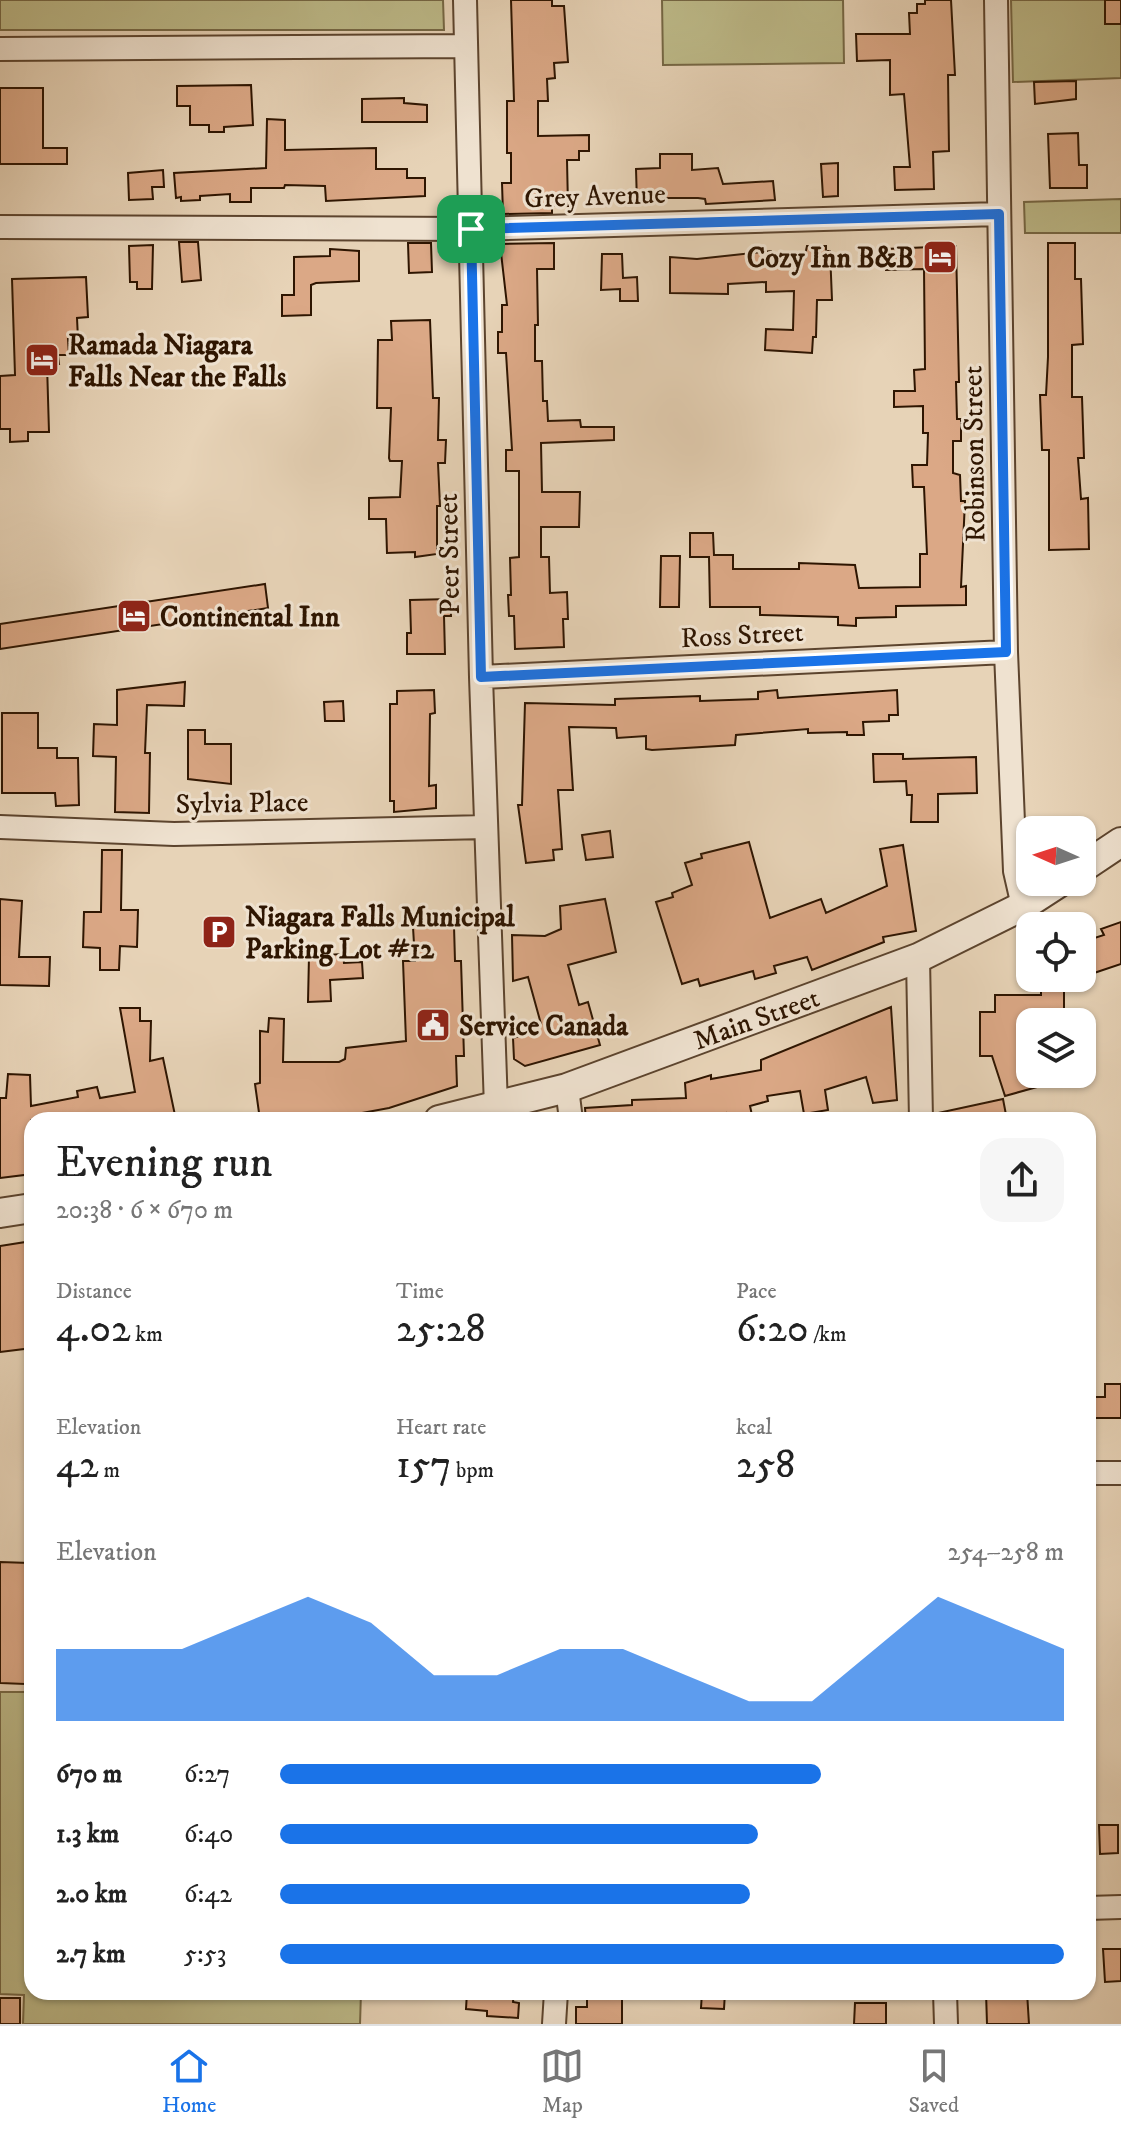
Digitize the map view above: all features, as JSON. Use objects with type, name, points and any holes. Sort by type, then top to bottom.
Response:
[{"type":"street","name":"Peer Street","points":[[465,0],[481,677],[496,1107]]},
{"type":"street","name":"Robinson Street","points":[[996,0],[1006,652],[1015,871],[1023,906]]},
{"type":"street","points":[[0,49],[466,46]]},
{"type":"street","name":"Grey Avenue","points":[[0,227],[471,229],[999,214]]},
{"type":"street","name":"Ross Street","points":[[481,677],[1006,652]]},
{"type":"street","name":"Sylvia Place","points":[[0,827],[174,834],[486,827]]},
{"type":"street","points":[[1096,859],[1121,842]]},
{"type":"street","name":"Main Street","points":[[474,1112],[567,1088],[918,958],[1038,896]]},
{"type":"street","points":[[918,958],[921,1112]]},
{"type":"street","points":[[567,1088],[570,1112]]},
{"type":"street","points":[[0,1213],[24,1209]]},
{"type":"street","points":[[1096,1473],[1121,1473]]},
{"type":"street","points":[[1096,1908],[1121,1907]]},
{"type":"street","points":[[554,2024],[556,2000]]},
{"type":"street","points":[[945,2000],[946,2024]]},
{"type":"shaded area","points":[[0,0],[443,0],[444,30],[0,30]]},
{"type":"shaded area","points":[[662,0],[843,0],[844,63],[663,65]]},
{"type":"shaded area","points":[[1011,0],[1121,0],[1121,78],[1013,82]]},
{"type":"shaded area","points":[[1121,199],[1121,233],[1025,233],[1024,202]]},
{"type":"shaded area","points":[[0,1692],[24,1692],[24,1995],[0,1994]]},
{"type":"shaded area","points":[[24,1995],[24,2000],[361,2000],[360,2024],[23,2024]]},
{"type":"building","points":[[511,0],[552,0],[552,6],[564,6],[568,62],[554,63],[555,78],[547,79],[548,101],[538,101],[538,136],[589,135],[589,151],[579,151],[579,160],[567,160],[568,206],[552,206],[552,213],[503,214],[502,183],[511,183],[511,153],[507,153],[507,101],[514,101]]},
{"type":"building","points":[[925,0],[951,0],[955,75],[948,75],[949,151],[933,152],[934,189],[895,190],[894,167],[910,167],[904,94],[890,95],[890,60],[857,61],[856,34],[910,34],[909,13],[917,13],[917,4],[925,4]]},
{"type":"building","points":[[1105,0],[1121,0],[1121,24],[1105,24]]},
{"type":"building","points":[[1076,81],[1076,99],[1035,104],[1034,82]]},
{"type":"building","points":[[251,85],[253,125],[224,127],[224,132],[209,132],[209,125],[190,125],[190,106],[177,106],[177,86]]},
{"type":"building","points":[[0,88],[43,88],[43,148],[67,148],[67,164],[0,164]]},
{"type":"building","points":[[404,98],[404,103],[427,105],[427,122],[362,122],[362,99]]},
{"type":"building","points":[[267,119],[285,120],[285,150],[376,148],[376,169],[407,169],[407,178],[425,178],[425,196],[326,201],[325,186],[285,185],[284,188],[251,188],[251,202],[230,202],[230,194],[200,196],[200,200],[181,201],[181,197],[176,198],[174,173],[266,168]]},
{"type":"building","points":[[1078,133],[1079,165],[1087,165],[1087,188],[1050,188],[1048,134]]},
{"type":"building","points":[[660,154],[692,154],[692,170],[718,168],[723,184],[773,181],[775,200],[706,204],[705,199],[698,198],[657,198],[657,202],[637,203],[636,169],[660,168]]},
{"type":"building","points":[[838,163],[838,196],[823,197],[821,164]]},
{"type":"building","points":[[163,170],[164,187],[152,187],[153,199],[129,200],[128,173]]},
{"type":"building","points":[[179,242],[198,242],[201,280],[182,282]]},
{"type":"building","points":[[408,243],[431,243],[432,272],[409,273]]},
{"type":"building","points":[[554,243],[554,269],[537,269],[538,325],[535,325],[535,361],[542,361],[543,401],[547,401],[548,421],[580,420],[581,427],[614,427],[614,440],[541,443],[542,492],[580,492],[579,527],[541,527],[541,557],[549,557],[550,593],[567,592],[568,619],[563,619],[564,647],[515,649],[514,616],[509,616],[508,595],[511,595],[510,558],[519,557],[519,471],[506,471],[506,450],[512,450],[506,353],[498,353],[502,305],[507,305],[500,244]]},
{"type":"building","points":[[1048,243],[1075,243],[1075,279],[1081,279],[1083,344],[1072,345],[1072,397],[1082,397],[1084,458],[1078,458],[1081,499],[1088,498],[1089,549],[1049,550],[1049,450],[1042,450],[1040,395],[1046,395],[1048,357]]},
{"type":"building","points":[[153,245],[152,289],[137,289],[137,282],[130,282],[129,246]]},
{"type":"building","points":[[807,246],[826,246],[826,251],[830,251],[832,300],[817,300],[816,337],[813,337],[812,353],[765,350],[766,329],[793,330],[794,291],[766,292],[766,282],[728,284],[728,294],[670,293],[670,257],[697,259],[771,251],[771,257],[805,255]]},
{"type":"building","points":[[956,246],[959,382],[956,382],[961,441],[953,441],[953,473],[960,475],[961,501],[965,501],[961,587],[966,586],[966,605],[896,606],[896,617],[856,618],[856,626],[838,625],[838,617],[760,615],[760,607],[710,607],[709,557],[690,557],[690,533],[713,533],[714,555],[733,555],[733,569],[799,569],[799,563],[855,565],[859,588],[920,587],[920,554],[927,554],[924,487],[913,487],[912,465],[927,465],[928,433],[923,433],[923,406],[894,407],[894,391],[915,391],[914,370],[925,369],[924,269],[886,270],[885,249]]},
{"type":"building","points":[[330,249],[359,251],[359,281],[311,285],[311,315],[282,316],[282,295],[294,295],[294,257],[330,256]]},
{"type":"building","points":[[602,254],[622,254],[623,278],[637,277],[638,301],[620,301],[620,289],[601,290]]},
{"type":"building","name":"Ramada Niagara Falls Near the Falls","points":[[86,277],[88,317],[77,318],[78,339],[68,339],[69,355],[58,355],[59,364],[47,364],[49,432],[28,432],[28,441],[10,442],[10,429],[0,429],[0,376],[15,375],[12,279]]},
{"type":"building","points":[[430,320],[433,398],[439,398],[438,440],[446,440],[445,463],[438,463],[440,506],[437,506],[437,554],[415,557],[415,552],[387,553],[386,519],[369,519],[369,498],[400,497],[402,461],[390,461],[389,458],[391,408],[377,408],[378,340],[392,340],[391,321]]},
{"type":"building","points":[[661,556],[680,556],[679,607],[660,607]]},
{"type":"building","name":"Continental Inn","points":[[265,584],[268,608],[0,649],[0,624]]},
{"type":"building","points":[[450,599],[451,616],[444,616],[445,654],[407,654],[407,633],[411,633],[410,600]]},
{"type":"building","points":[[185,682],[184,706],[147,705],[145,753],[150,753],[149,813],[115,812],[116,757],[93,756],[94,724],[117,725],[117,690]]},
{"type":"building","points":[[434,690],[435,713],[430,714],[429,786],[436,785],[436,808],[394,812],[394,801],[390,801],[390,704],[397,704],[397,691]]},
{"type":"building","points":[[777,690],[778,698],[897,690],[898,715],[889,715],[889,721],[863,722],[864,735],[808,733],[808,729],[736,735],[735,745],[652,750],[646,749],[646,736],[617,738],[616,728],[569,727],[573,790],[558,790],[562,849],[553,850],[554,860],[526,863],[518,805],[522,805],[525,703],[615,705],[615,699],[700,696],[700,701],[758,699],[758,692]]},
{"type":"building","points":[[343,701],[344,721],[325,721],[324,702]]},
{"type":"building","points":[[2,713],[38,713],[38,748],[57,748],[57,758],[78,758],[79,805],[56,806],[55,793],[2,793]]},
{"type":"building","points":[[188,730],[205,730],[205,744],[231,744],[231,784],[188,779]]},
{"type":"building","points":[[873,754],[903,754],[903,759],[976,757],[977,793],[938,794],[938,822],[911,822],[912,795],[907,795],[906,781],[874,782]]},
{"type":"building","points":[[610,831],[613,857],[586,860],[582,835]]},
{"type":"building","points":[[749,842],[770,918],[821,899],[826,913],[887,886],[880,849],[903,845],[916,931],[883,937],[884,942],[812,970],[807,957],[774,966],[776,973],[755,979],[753,971],[700,986],[698,979],[682,984],[656,902],[673,897],[672,893],[692,885],[685,863],[702,858],[701,854]]},
{"type":"building","points":[[102,850],[122,850],[121,910],[138,910],[137,947],[120,946],[119,970],[100,970],[100,948],[83,947],[84,912],[101,912]]},
{"type":"building","points":[[0,899],[22,901],[19,957],[50,957],[49,986],[0,985]]},
{"type":"building","points":[[605,899],[616,952],[568,965],[579,1005],[588,1002],[600,1045],[525,1066],[514,1059],[513,1038],[526,1034],[524,1029],[541,1024],[528,977],[513,981],[512,935],[545,936],[561,929],[560,906]]},
{"type":"building","points":[[1121,922],[1121,964],[1096,972],[1096,938],[1104,935],[1101,929]]},
{"type":"building","points":[[454,926],[455,961],[461,961],[464,1056],[456,1056],[457,1086],[367,1112],[259,1112],[255,1084],[260,1083],[260,1031],[268,1032],[269,1018],[284,1019],[283,1062],[339,1062],[345,1059],[346,1048],[406,1041],[403,961],[415,961],[413,927]]},
{"type":"building","points":[[343,954],[344,963],[362,962],[363,978],[330,980],[331,1001],[308,1002],[309,956]]},
{"type":"building","points":[[1041,992],[1064,992],[1064,1008],[1016,1008],[1016,1088],[1033,1088],[1005,1096],[992,1056],[980,1056],[980,1012],[995,1012],[995,995],[1041,995]]},
{"type":"building","points":[[891,1007],[897,1100],[873,1103],[866,1077],[825,1090],[828,1110],[816,1112],[804,1112],[800,1091],[767,1096],[768,1101],[750,1106],[751,1112],[585,1112],[585,1108],[632,1105],[632,1100],[686,1098],[685,1083],[711,1075],[711,1079],[761,1070],[761,1060]]},
{"type":"building","points":[[120,1008],[140,1008],[140,1021],[151,1021],[150,1061],[163,1058],[174,1112],[24,1112],[24,1175],[0,1178],[0,1098],[6,1098],[8,1074],[30,1075],[31,1106],[78,1097],[77,1091],[97,1087],[100,1098],[135,1092]]},
{"type":"building","points":[[1003,1099],[1005,1112],[943,1112]]},
{"type":"building","points":[[24,1242],[24,1349],[0,1352],[0,1246]]},
{"type":"building","points":[[1105,1384],[1121,1384],[1121,1418],[1096,1418],[1096,1397],[1105,1397]]},
{"type":"building","points":[[0,1562],[24,1563],[24,1684],[0,1683]]},
{"type":"building","points":[[1099,1825],[1118,1825],[1118,1853],[1100,1854]]},
{"type":"building","points":[[1103,1949],[1121,1949],[1121,1981],[1105,1982]]},
{"type":"building","points":[[0,1998],[20,1998],[20,2024],[0,2024]]},
{"type":"building","points":[[467,2000],[513,2000],[519,2003],[518,2018],[487,2016],[487,2011],[466,2009]]},
{"type":"building","points":[[587,2000],[622,2000],[622,2024],[576,2024],[576,2007],[587,2007]]},
{"type":"building","points":[[702,2000],[725,2000],[724,2009],[701,2008]]},
{"type":"building","points":[[986,2000],[1028,2000],[1029,2024],[987,2024]]},
{"type":"building","points":[[855,2003],[886,2003],[886,2024],[854,2024]]},
{"type":"place","name":"Cozy Inn B&B","points":[[940,257]]},
{"type":"place","name":"Ramada Niagara Falls Near the Falls","points":[[42,360]]},
{"type":"place","name":"Continental Inn","points":[[134,616]]},
{"type":"place","name":"Niagara Falls Municipal Parking Lot #12","points":[[219,932]]},
{"type":"place","name":"Service Canada","points":[[433,1025]]},
{"type":"route","points":[[999,214],[1006,652],[481,677],[471,229],[999,214]]}]
